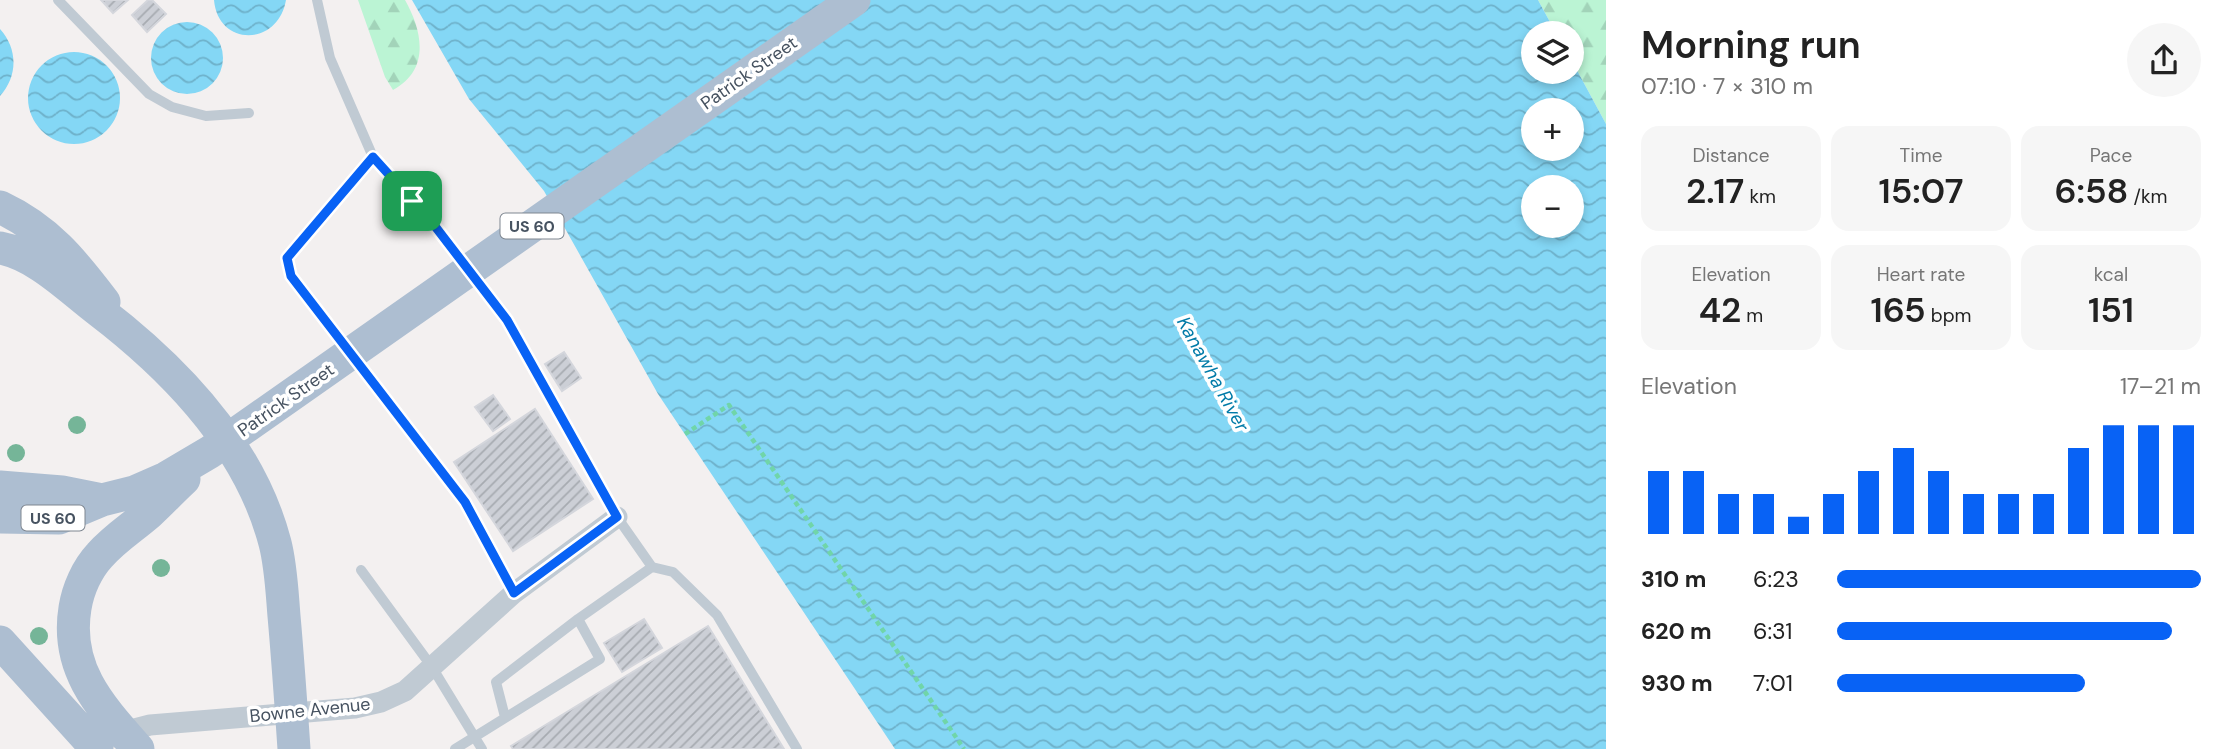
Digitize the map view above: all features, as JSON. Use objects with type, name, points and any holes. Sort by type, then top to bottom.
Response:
[{"type":"main road","name":"Patrick Street","points":[[0,517],[59,518],[166,478],[210,452],[854,0]]},
{"type":"main road","points":[[0,207],[19,216],[49,237],[73,260],[126,332]]},
{"type":"main road","points":[[0,248],[31,260],[126,332],[215,424],[240,461],[260,496],[275,544],[294,749]]},
{"type":"main road","points":[[113,744],[93,694],[83,677],[73,640],[77,597],[86,575],[98,557],[150,512],[210,452]]},
{"type":"main road","name":"US 60","points":[[0,487],[62,492],[108,500]]},
{"type":"main road","points":[[0,642],[113,744]]},
{"type":"street","name":"Bowne Avenue","points":[[113,744],[150,724],[355,708],[382,702],[405,691],[514,593],[617,517]]},
{"type":"lane","points":[[58,0],[149,94],[172,107],[206,116],[249,113]]},
{"type":"lane","points":[[317,0],[330,58],[373,157],[431,221],[507,320],[617,517],[652,567],[673,572],[717,615],[797,749]]},
{"type":"lane","points":[[373,157],[287,258],[291,276],[465,502],[514,593]]},
{"type":"lane","points":[[505,717],[496,682],[652,567]]},
{"type":"lane","points":[[360,570],[432,667],[482,749]]},
{"type":"lane","points":[[456,749],[600,659],[578,619]]},
{"type":"path","points":[[685,434],[729,405],[964,749]]},
{"type":"green space","points":[[358,0],[405,0],[411,12],[419,37],[418,61],[405,82],[393,90],[385,77]]},
{"type":"green space","points":[[1538,0],[1606,0],[1606,124],[1584,83],[1584,21],[1549,21]]},
{"type":"water","points":[[214,0],[286,0],[281,15],[272,26],[261,33],[248,35],[236,33],[226,26],[218,15]]},
{"type":"water","name":"Kanawha River","points":[[412,0],[1538,0],[1549,21],[1521,21],[1521,84],[1584,83],[1606,124],[1606,749],[895,749],[658,394],[544,191],[469,99]]},
{"type":"water","points":[[187,22],[207,28],[217,38],[223,58],[217,78],[207,88],[187,94],[167,88],[157,78],[151,58],[157,38],[167,28]]},
{"type":"water","points":[[0,29],[10,45],[14,62],[10,80],[0,96]]},
{"type":"water","points":[[74,52],[92,55],[107,65],[117,80],[120,98],[117,116],[107,131],[92,141],[74,144],[56,141],[41,131],[31,116],[28,98],[31,80],[41,65],[56,55]]},
{"type":"building","points":[[101,0],[128,0],[113,13]]},
{"type":"building","points":[[148,0],[152,0],[166,14],[147,32],[132,15]]},
{"type":"building","points":[[564,352],[581,378],[562,391],[545,364]]},
{"type":"building","points":[[493,395],[510,419],[493,431],[475,407]]},
{"type":"building","points":[[535,409],[593,499],[513,551],[454,462]]},
{"type":"building","points":[[644,619],[662,648],[622,672],[604,643]]},
{"type":"building","points":[[708,626],[784,749],[513,749],[511,746]]},
{"type":"route","points":[[373,157],[412,201],[431,221],[507,320],[617,517],[514,593],[465,502],[291,276],[287,258],[373,157]]}]
